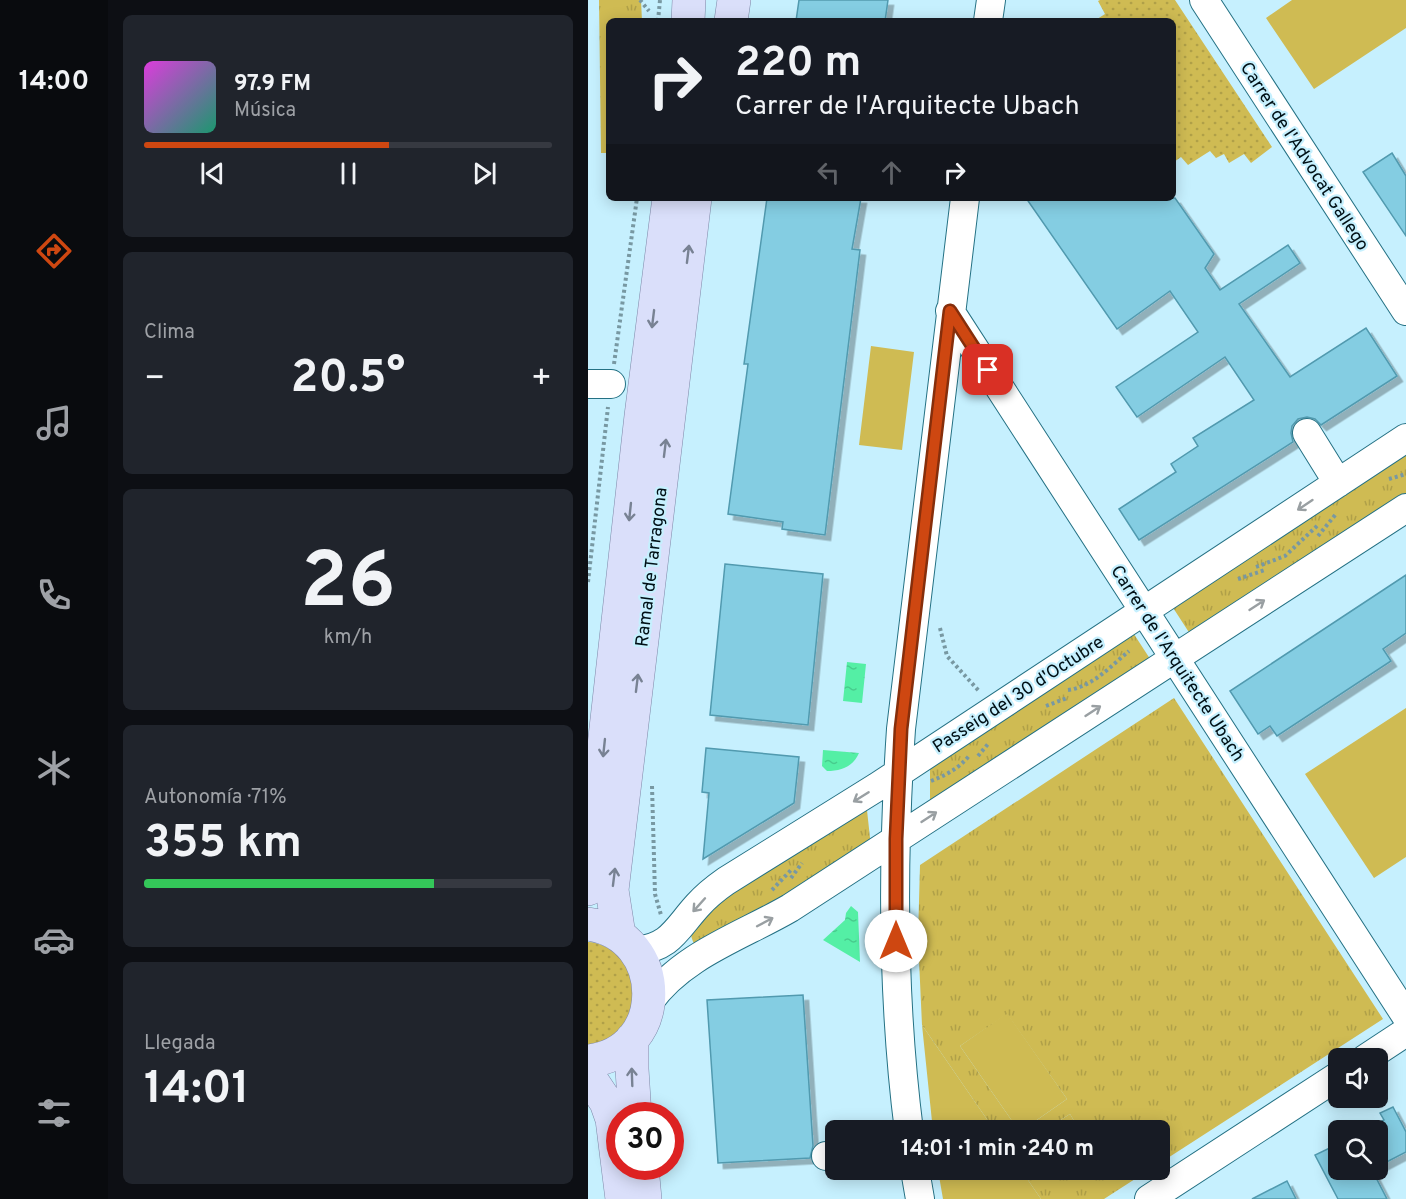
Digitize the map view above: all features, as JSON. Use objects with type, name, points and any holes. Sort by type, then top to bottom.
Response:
[{"type":"main road","points":[[688,18],[689,0]]},
{"type":"main road","points":[[715,18],[717,0]]},
{"type":"main road","points":[[731,18],[734,0]]},
{"type":"main road","name":"Ramal de Tarragona","points":[[588,889],[641,416],[669,201]]},
{"type":"main road","name":"Ramal de Tarragona","points":[[649,1002],[649,984],[645,966],[628,943],[612,890],[695,201]]},
{"type":"main road","points":[[588,924],[606,928],[628,943]]},
{"type":"main road","points":[[588,1061],[608,1056],[621,1049],[632,1039],[644,1021],[649,1002]]},
{"type":"main road","points":[[632,1039],[634,1102]]},
{"type":"main road","points":[[588,1075],[606,1102],[612,1119],[622,1199]]},
{"type":"main road","points":[[643,1180],[645,1199]]},
{"type":"street","points":[[988,18],[991,0]]},
{"type":"street","name":"Carrer de l'Advocat Gallego","points":[[1204,0],[1406,312]]},
{"type":"street","points":[[908,1120],[896,982],[898,772],[901,729],[965,201]]},
{"type":"street","name":"Carrer de l'Arquitecte Ubach","points":[[950,311],[1406,1016]]},
{"type":"street","points":[[1307,433],[1338,483]]},
{"type":"street","name":"Passeig del 30 d'Octubre","points":[[628,943],[652,949],[669,939],[710,893],[726,881],[878,787],[1406,438]]},
{"type":"street","points":[[649,1002],[667,980],[687,964],[790,908],[1406,508]]},
{"type":"street","points":[[1382,1048],[1406,1032]]},
{"type":"street","points":[[1149,1199],[1180,1190],[1328,1083]]},
{"type":"street","points":[[917,1180],[920,1199]]},
{"type":"path","points":[[640,0],[649,11]]},
{"type":"path","points":[[658,18],[660,0]]},
{"type":"path","points":[[940,628],[947,656],[984,698]]},
{"type":"path","points":[[653,776],[655,894],[669,939]]},
{"type":"path","points":[[776,894],[789,881],[808,855]]},
{"type":"green space","points":[[599,0],[641,0],[642,18],[606,18],[606,153],[601,153]]},
{"type":"green space","points":[[1175,0],[1272,147],[1251,163],[1244,154],[1229,163],[1224,154],[1216,158],[1210,151],[1188,165],[1181,157],[1176,161],[1176,18],[1099,18],[1105,14],[1098,1]]},
{"type":"green space","points":[[1292,0],[1406,0],[1406,28],[1314,89],[1266,18]]},
{"type":"green space","points":[[871,346],[914,352],[902,450],[859,445]]},
{"type":"green space","points":[[1406,447],[1406,499],[1192,637],[1168,600]]},
{"type":"green space","points":[[1130,628],[1154,665],[930,810],[930,760]]},
{"type":"green space","points":[[1174,698],[1383,1019],[1338,1048],[1328,1048],[1328,1055],[1170,1157],[1170,1120],[1074,1120],[1070,1114],[1060,1120],[1037,1120],[1067,1099],[1007,1014],[960,1046],[1011,1120],[987,1120],[922,1025],[918,938],[920,865]]},
{"type":"green space","points":[[1406,708],[1406,857],[1374,878],[1305,774]]},
{"type":"green space","points":[[866,801],[871,847],[698,951],[691,931],[701,911]]},
{"type":"green space","points":[[588,942],[602,945],[615,953],[629,971],[633,986],[630,1013],[624,1027],[610,1039],[588,1047]]},
{"type":"green space","points":[[1007,1013],[1067,1099],[1037,1120],[1011,1120],[960,1046]]},
{"type":"green space","points":[[922,1025],[987,1120],[932,1120]]},
{"type":"green space","points":[[1070,1114],[1074,1120],[1060,1120]]},
{"type":"green space","points":[[940,1180],[1028,1180],[1041,1199],[943,1199]]},
{"type":"green space","points":[[1028,1180],[1133,1180],[1104,1199],[1041,1199]]},
{"type":"water","points":[[847,662],[866,664],[862,703],[843,701]]},
{"type":"water","points":[[823,750],[859,753],[846,767],[827,771],[822,766]]},
{"type":"water","points":[[851,906],[858,912],[860,962],[823,940],[845,920],[846,913]]},
{"type":"building","points":[[799,0],[888,0],[885,18],[796,18]]},
{"type":"building","points":[[1392,153],[1406,176],[1406,236],[1363,172]]},
{"type":"building","points":[[1176,199],[1214,254],[1205,268],[1220,290],[1288,245],[1300,263],[1239,304],[1290,377],[1366,328],[1397,376],[1321,425],[1315,419],[1307,417],[1298,419],[1292,426],[1293,442],[1139,540],[1119,509],[1176,472],[1171,464],[1198,446],[1193,438],[1254,400],[1225,357],[1137,417],[1116,387],[1198,332],[1170,291],[1117,329],[1028,201]]},
{"type":"building","points":[[767,201],[860,201],[852,249],[860,250],[825,535],[782,529],[783,522],[728,514],[748,364],[744,364]]},
{"type":"building","points":[[725,564],[823,574],[808,725],[710,715]]},
{"type":"building","points":[[1406,575],[1406,633],[1383,649],[1391,661],[1277,736],[1270,726],[1258,734],[1230,691]]},
{"type":"building","points":[[706,748],[799,757],[794,803],[703,859],[709,793],[702,792]]},
{"type":"building","points":[[803,995],[813,1146],[810,1158],[718,1163],[707,1000]]},
{"type":"building","points":[[1393,1107],[1406,1132],[1406,1152],[1388,1161],[1388,1120],[1384,1120],[1380,1113]]},
{"type":"building","points":[[1328,1149],[1328,1180],[1315,1155]]},
{"type":"building","points":[[1328,1180],[1377,1180],[1387,1199],[1338,1199]]},
{"type":"building","points":[[1287,1181],[1296,1199],[1252,1199]]},
{"type":"route","points":[[896,941],[896,839],[901,729],[950,311],[988,370]]}]
